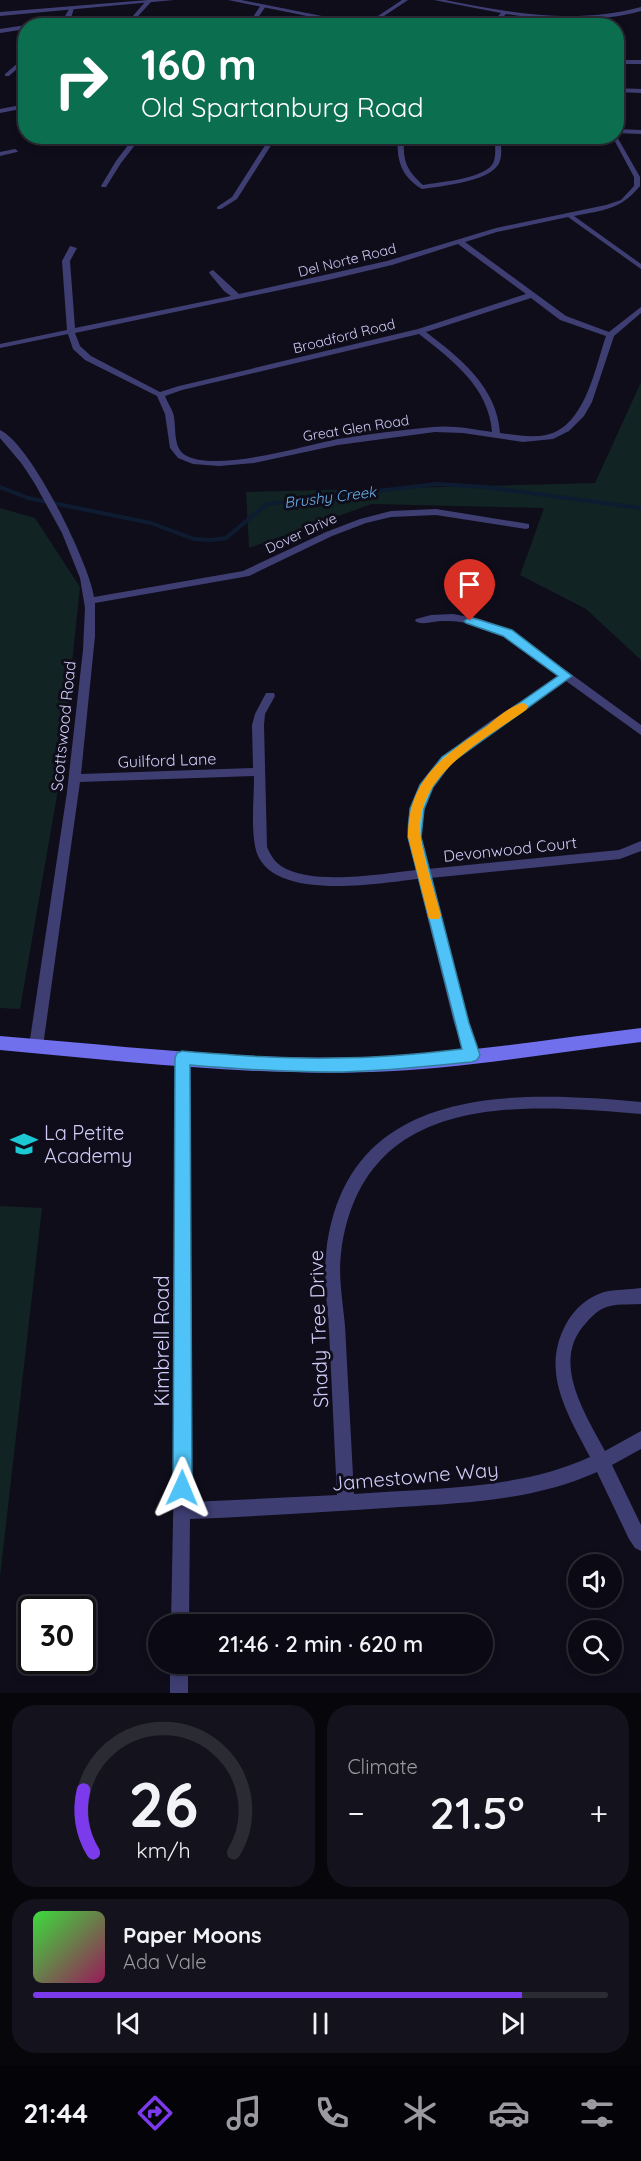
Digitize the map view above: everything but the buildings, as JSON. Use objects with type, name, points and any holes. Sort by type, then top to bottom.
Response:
[{"type":"main road","points":[[0,1042],[182,1058],[334,1065],[396,1063],[641,1035]]},
{"type":"street","points":[[0,14],[171,0]]},
{"type":"street","points":[[231,0],[329,18]]},
{"type":"street","points":[[378,18],[405,0]]},
{"type":"street","points":[[437,0],[568,18]]},
{"type":"street","points":[[133,18],[148,2]]},
{"type":"street","points":[[255,18],[263,6]]},
{"type":"street","points":[[68,18],[71,8]]},
{"type":"street","points":[[601,18],[641,9]]},
{"type":"street","points":[[500,18],[506,11]]},
{"type":"street","points":[[0,31],[18,28]]},
{"type":"street","points":[[624,62],[641,62]]},
{"type":"street","points":[[8,75],[18,66]]},
{"type":"street","points":[[624,90],[641,91]]},
{"type":"street","points":[[0,111],[18,108]]},
{"type":"street","points":[[624,131],[641,132]]},
{"type":"street","points":[[104,186],[118,162],[133,144]]},
{"type":"street","points":[[219,208],[235,198],[269,144]]},
{"type":"street","points":[[401,144],[400,162],[407,173],[422,187],[479,175],[494,167],[498,158],[497,144]]},
{"type":"street","name":"Del Norte Road","points":[[0,346],[356,272],[496,230],[570,216],[616,204],[639,187],[619,144]]},
{"type":"street","points":[[0,154],[15,151]]},
{"type":"street","points":[[570,216],[641,267]]},
{"type":"street","points":[[460,242],[563,318],[610,335],[641,309]]},
{"type":"street","points":[[73,248],[66,261],[71,333],[76,347],[88,358],[160,395]]},
{"type":"street","points":[[213,272],[227,289],[238,297]]},
{"type":"street","name":"Broadford Road","points":[[160,395],[179,388],[420,331],[532,295]]},
{"type":"street","points":[[420,331],[475,382],[494,412],[496,434]]},
{"type":"street","name":"Great Glen Road","points":[[160,395],[169,414],[174,448],[181,456],[193,461],[219,463],[254,460],[338,442],[435,429],[463,430],[523,439],[543,438],[558,434],[573,424],[588,402],[610,335]]},
{"type":"street","name":"Scottswood Road","points":[[0,433],[14,446],[45,496],[83,568],[90,601],[75,778],[36,1046]]},
{"type":"street","name":"Dover Drive","points":[[90,601],[246,574],[329,534],[363,521],[391,514],[436,512],[526,525]]},
{"type":"street","points":[[420,621],[433,618],[457,618],[495,627],[518,639],[641,731]]},
{"type":"street","points":[[472,1055],[461,1023],[423,874],[414,837],[414,824],[421,796],[434,774],[460,748],[566,676]]},
{"type":"street","name":"Devonwood Court","points":[[270,696],[260,714],[261,847],[265,858],[276,868],[299,877],[333,881],[620,854],[641,846]]},
{"type":"street","name":"Guilford Lane","points":[[75,778],[259,772]]},
{"type":"street","name":"Kimbrell Road","points":[[180,1614],[184,1378],[182,1058]]},
{"type":"street","name":"Shady Tree Drive","points":[[346,1503],[333,1256],[338,1223],[361,1172],[383,1147],[405,1132],[433,1119],[460,1111],[508,1103],[564,1101],[641,1108]]},
{"type":"street","points":[[641,1296],[604,1300],[586,1309],[573,1326],[565,1344],[563,1375],[569,1401],[602,1463],[631,1527],[641,1542]]},
{"type":"street","name":"Jamestowne Way","points":[[182,1511],[346,1503],[500,1491],[551,1481],[602,1463],[641,1439]]},
{"type":"street","points":[[179,1674],[179,1693]]},
{"type":"shaded area","points":[[641,382],[641,660],[586,609],[520,575],[544,508],[372,504],[249,548],[246,492],[595,483]]},
{"type":"shaded area","points":[[0,508],[35,518],[80,587],[60,778],[20,1009],[0,1008]]},
{"type":"shaded area","points":[[0,1206],[42,1208],[0,1577]]},
{"type":"waterway","name":"Brushy Creek","points":[[0,487],[28,498],[151,523],[194,539],[212,540],[226,538],[267,504],[437,484],[485,487],[641,508]]},
{"type":"slow traffic","points":[[434,915],[414,837],[414,824],[421,796],[434,774],[460,748],[522,707]]},
{"type":"place","name":"La Petite Academy","points":[[24,1144]]},
{"type":"route","points":[[182,1488],[184,1368],[182,1058],[334,1065],[396,1063],[472,1055],[461,1023],[414,837],[417,809],[421,796],[434,774],[460,748],[566,676],[508,633],[483,623],[470,621]]}]
